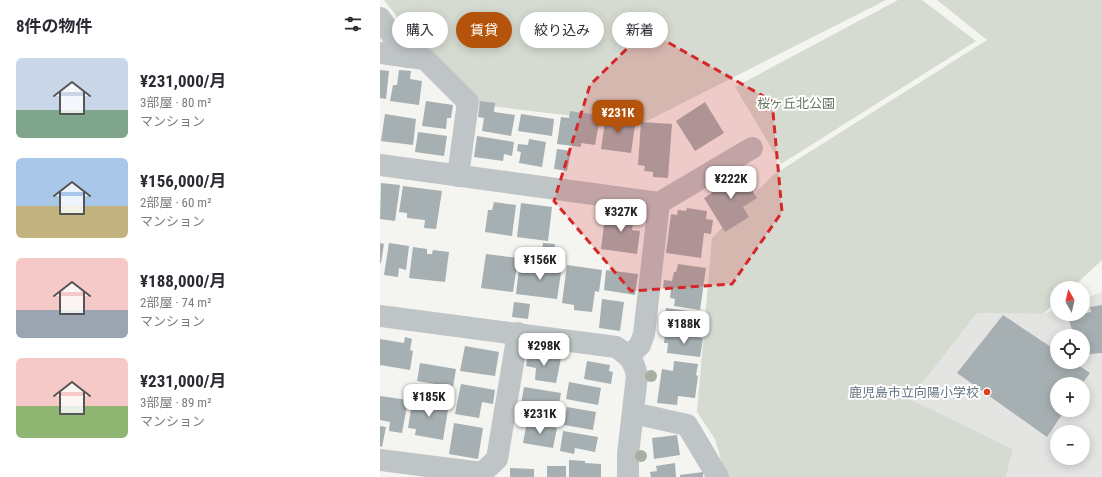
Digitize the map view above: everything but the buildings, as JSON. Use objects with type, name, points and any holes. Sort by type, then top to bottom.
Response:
[{"type":"street","points":[[380,18],[407,57]]},
{"type":"street","points":[[380,53],[424,59],[468,102],[458,176]]},
{"type":"street","points":[[380,165],[658,203],[752,148]]},
{"type":"street","points":[[629,356],[640,345],[644,334],[658,203]]},
{"type":"street","points":[[380,316],[616,347],[629,356],[635,367],[637,376],[628,454],[628,477]]},
{"type":"street","points":[[380,460],[482,475],[497,459],[518,333]]},
{"type":"street","points":[[632,413],[687,426],[718,477]]},
{"type":"highlighted area","points":[[646,30],[772,101],[782,212],[732,284],[631,291],[554,201],[590,85]]},
{"type":"shaded area","name":"鹿児島市立向陽小学校","points":[[1102,292],[1102,477],[1006,477],[1013,449],[910,399],[977,313],[1043,314],[1050,312],[1050,321],[1090,321],[1090,296]]},
{"type":"green space","points":[[384,0],[886,0],[641,124],[465,103],[422,48],[448,48],[448,12],[393,12]]},
{"type":"green space","name":"桜ヶ丘北公園","points":[[898,0],[922,0],[976,41],[781,164],[735,87]]},
{"type":"green space","points":[[937,0],[1102,0],[1102,260],[1080,281],[1050,281],[1050,308],[1043,314],[977,313],[910,399],[1013,449],[1006,477],[726,477],[715,439],[697,412],[712,238],[773,175],[987,40]]},
{"type":"place","name":"鹿児島市立向陽小学校","points":[[987,392]]}]
